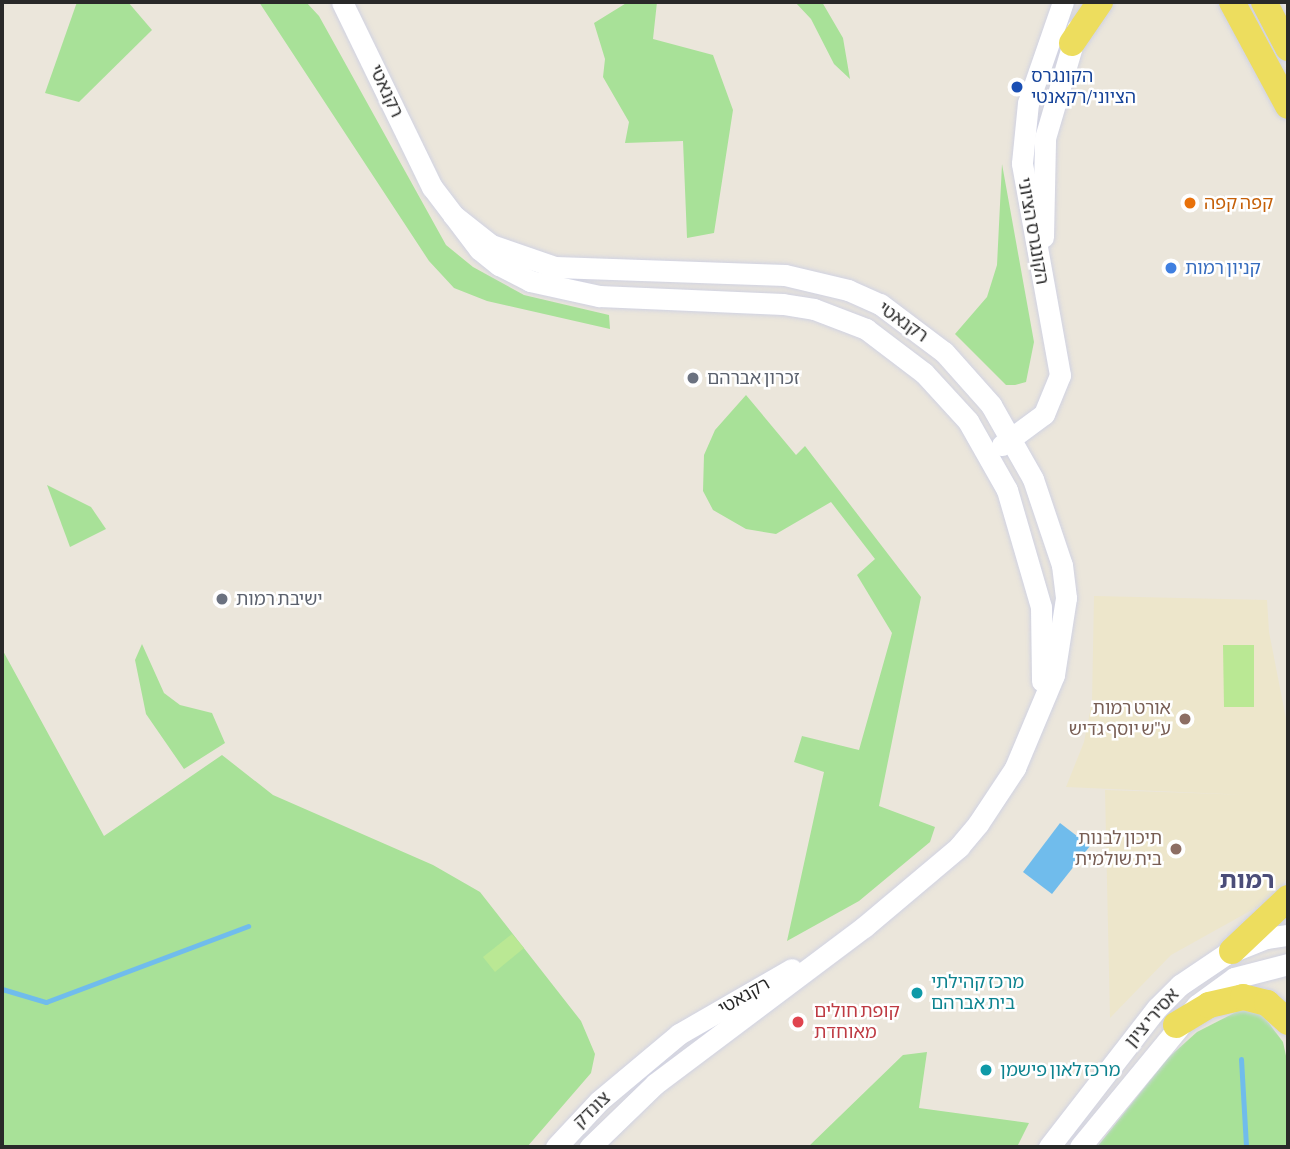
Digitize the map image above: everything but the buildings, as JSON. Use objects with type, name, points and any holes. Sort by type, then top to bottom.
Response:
[{"type":"main road","points":[[1072,43],[1100,2]]},
{"type":"main road","points":[[1239,5],[1288,48]]},
{"type":"main road","points":[[1239,5],[1288,106]]},
{"type":"main road","points":[[1232,951],[1288,898]]},
{"type":"main road","points":[[1176,1025],[1209,1006],[1243,997],[1267,1003],[1288,1022]]},
{"type":"street","name":"רקנאטי","points":[[342,2],[432,187],[480,249],[499,265],[558,289],[636,300],[783,304],[839,317],[866,329],[925,373],[968,421],[988,452],[1024,537],[1041,607],[1043,675],[1030,737]]},
{"type":"street","name":"הקונגרס הציוני","points":[[988,452],[1013,438],[1044,414],[1060,375],[1025,195],[1023,131],[1038,69],[1063,2]]},
{"type":"street","name":"הקונגרס הציוני","points":[[1045,299],[1045,138],[1072,43],[1090,2]]},
{"type":"street","name":"רקנאטי","points":[[453,215],[491,245],[555,267],[785,275],[848,290],[880,304],[944,352],[991,405],[1013,438],[1051,528],[1066,598],[1054,675],[1030,737],[1000,796],[959,847],[864,927],[655,1084]]},
{"type":"street","name":"רקנאטי","points":[[630,1074],[679,1034],[864,927]]},
{"type":"street","name":"אסירי ציון","points":[[1049,1147],[1157,1008],[1202,968],[1232,951],[1288,935]]},
{"type":"street","name":"אסירי ציון","points":[[1080,1147],[1176,1025],[1234,978],[1288,964]]},
{"type":"street","name":"צונדק","points":[[556,1147],[630,1074]]},
{"type":"street","name":"צונדק","points":[[590,1147],[655,1084]]},
{"type":"shaded area","points":[[1094,596],[1267,600],[1269,632],[1288,729],[1288,876],[1275,897],[1171,955],[1110,1018],[1105,790],[1248,795],[1066,787],[1084,742],[1092,702]]},
{"type":"green space","points":[[77,2],[128,2],[152,30],[79,102],[45,93]]},
{"type":"green space","points":[[259,2],[306,2],[319,16],[446,245],[473,267],[524,295],[609,315],[610,329],[487,301],[454,288],[429,261]]},
{"type":"green space","points":[[628,2],[657,2],[653,39],[713,55],[733,110],[714,233],[687,238],[683,141],[625,143],[629,122],[603,77],[605,59],[594,23]]},
{"type":"green space","points":[[795,2],[822,2],[843,38],[850,79],[834,64],[811,19]]},
{"type":"green space","points":[[1002,164],[1034,342],[1026,382],[1015,385],[1006,385],[955,334],[987,297],[997,265]]},
{"type":"green space","points":[[746,395],[796,455],[805,446],[921,597],[879,806],[935,827],[930,842],[859,901],[787,941],[824,772],[794,762],[802,736],[859,750],[892,633],[857,575],[875,559],[831,502],[776,534],[746,529],[713,510],[703,491],[704,455],[715,430]]},
{"type":"green space","points":[[47,485],[91,507],[106,529],[70,547]]},
{"type":"green space","points":[[142,644],[164,693],[180,705],[212,713],[225,743],[184,769],[146,714],[135,660]]},
{"type":"green space","points":[[1223,645],[1254,645],[1254,707],[1224,707]]},
{"type":"green space","points":[[2,649],[104,836],[222,755],[273,795],[433,865],[480,892],[581,1021],[595,1054],[591,1073],[527,1147],[2,1147]]},
{"type":"green space","points":[[512,934],[524,948],[495,972],[483,957]]},
{"type":"green space","points":[[1240,1010],[1262,1014],[1283,1042],[1288,1065],[1288,1147],[1097,1147],[1168,1058],[1197,1032]]},
{"type":"green space","points":[[927,1052],[919,1108],[1029,1123],[1017,1147],[808,1147],[903,1055]]},
{"type":"water","points":[[1060,823],[1090,846],[1052,894],[1023,872]]},
{"type":"waterway","points":[[2,989],[46,1002],[248,926]]},
{"type":"waterway","points":[[1241,1059],[1246,1147]]},
{"type":"place","name":"הקונגרס הציוני/רקאנטי","points":[[1017,87]]},
{"type":"place","name":"קפה קפה","points":[[1190,203]]},
{"type":"place","name":"קניון רמות","points":[[1171,268]]},
{"type":"place","name":"זכרון אברהם","points":[[693,378]]},
{"type":"place","name":"ישיבת רמות","points":[[222,599]]},
{"type":"place","name":"אורט רמות ע\"ש יוסף גדיש","points":[[1185,719]]},
{"type":"place","name":"תיכון לבנות בית שולמית","points":[[1176,849]]},
{"type":"place","name":"מרכז קהילתי בית אברהם","points":[[917,993]]},
{"type":"place","name":"קופת חולים מאוחדת","points":[[798,1022]]},
{"type":"place","name":"מרכז לאון פישמן","points":[[986,1070]]},
{"type":"district","name":"רמות","points":[[1247,880]]}]
